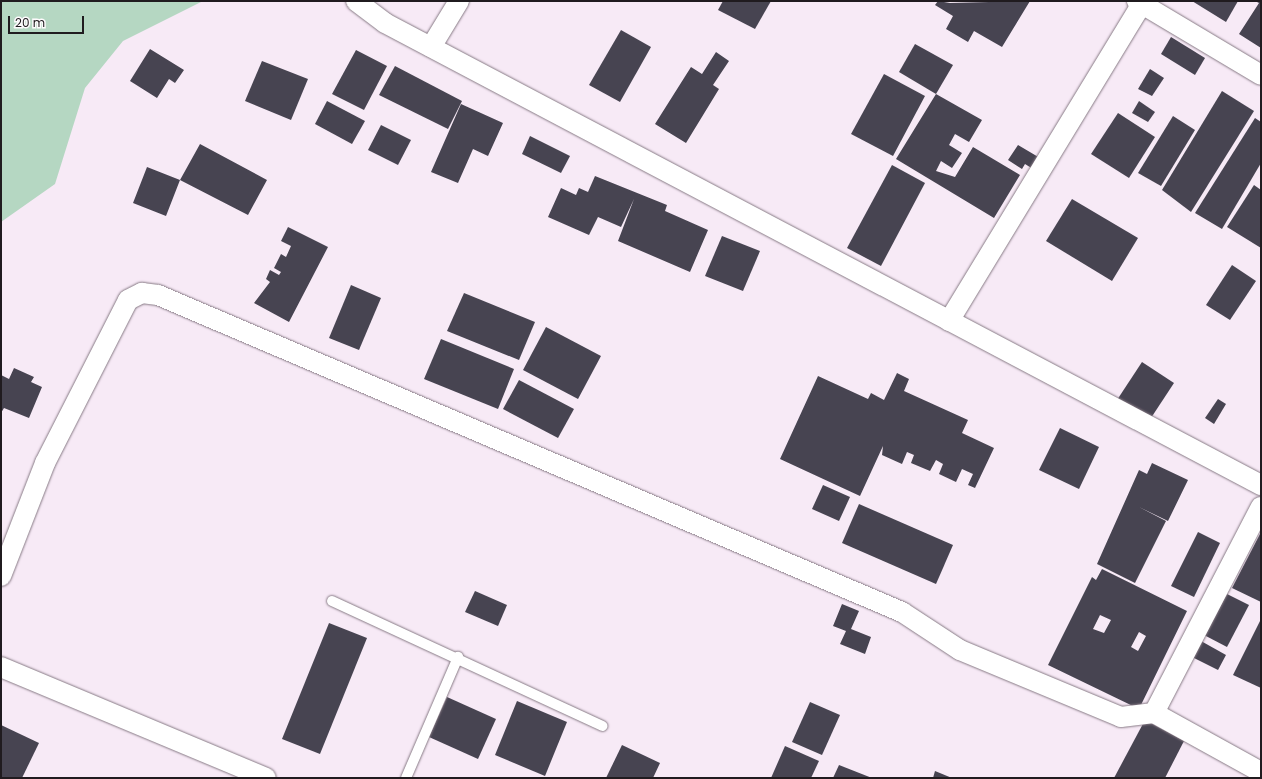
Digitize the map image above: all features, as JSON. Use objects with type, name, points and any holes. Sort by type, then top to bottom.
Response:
[{"type":"street","points":[[356,1],[385,23],[1261,485]]},
{"type":"street","points":[[431,47],[459,1]]},
{"type":"street","points":[[949,321],[1140,3],[1261,75]]},
{"type":"street","points":[[1,576],[45,464],[128,300],[142,293],[158,295],[902,612],[960,650],[1121,717],[1154,713],[1261,772]]},
{"type":"street","points":[[1154,713],[1261,507]]},
{"type":"street","points":[[1,667],[266,778]]},
{"type":"lane","points":[[332,601],[458,657],[603,726]]},
{"type":"lane","points":[[406,778],[458,657]]},
{"type":"green space","points":[[1,1],[203,1],[123,41],[85,88],[55,184],[1,222]]},
{"type":"building","points":[[723,1],[771,1],[755,29],[718,10]]},
{"type":"building","points":[[938,1],[950,3],[1030,1],[1002,47],[974,31],[968,42],[946,29],[953,16],[935,5]]},
{"type":"building","points":[[1192,1],[1238,1],[1226,22]]},
{"type":"building","points":[[1255,1],[1261,1],[1261,48],[1239,34],[1259,3]]},
{"type":"building","points":[[621,30],[651,47],[620,102],[589,85]]},
{"type":"building","points":[[1171,37],[1205,58],[1195,75],[1161,54]]},
{"type":"building","points":[[915,44],[953,65],[936,94],[899,72]]},
{"type":"building","points":[[150,49],[184,70],[175,83],[169,79],[157,98],[130,81]]},
{"type":"building","points":[[356,50],[387,66],[364,110],[332,94]]},
{"type":"building","points":[[716,52],[729,61],[713,85],[719,89],[686,143],[655,124],[691,67],[702,74]]},
{"type":"building","points":[[262,61],[308,79],[291,120],[245,101]]},
{"type":"building","points":[[395,66],[462,101],[448,129],[379,95]]},
{"type":"building","points":[[1150,69],[1164,78],[1152,96],[1138,89]]},
{"type":"building","points":[[884,74],[925,96],[893,156],[851,134]]},
{"type":"building","points":[[1222,91],[1254,111],[1191,212],[1162,190]]},
{"type":"building","points":[[936,94],[982,120],[969,142],[955,134],[949,145],[962,153],[952,168],[941,161],[936,171],[955,177],[973,147],[1020,175],[994,218],[896,159]]},
{"type":"building","points":[[327,101],[365,121],[352,144],[315,124]]},
{"type":"building","points":[[1139,101],[1155,112],[1148,122],[1132,113]]},
{"type":"building","points":[[461,104],[503,123],[488,156],[473,149],[458,183],[431,172]]},
{"type":"building","points":[[1118,113],[1155,137],[1129,178],[1091,154]]},
{"type":"building","points":[[1173,116],[1195,130],[1161,186],[1138,173]]},
{"type":"building","points":[[1255,118],[1261,122],[1261,163],[1222,229],[1195,213]]},
{"type":"building","points":[[381,125],[411,140],[398,165],[368,150]]},
{"type":"building","points":[[530,136],[570,156],[561,173],[522,154]]},
{"type":"building","points":[[200,144],[267,180],[248,215],[180,180]]},
{"type":"building","points":[[1018,145],[1040,158],[1033,169],[1025,164],[1022,169],[1008,160]]},
{"type":"building","points":[[892,165],[925,183],[881,266],[847,248]]},
{"type":"building","points":[[147,167],[180,180],[166,216],[133,203]]},
{"type":"building","points":[[595,176],[667,205],[665,211],[708,230],[690,272],[618,241],[634,199],[621,227],[598,217],[589,235],[548,217],[561,188],[576,195],[579,188],[588,192]]},
{"type":"building","points":[[1254,185],[1261,190],[1261,248],[1227,227]]},
{"type":"building","points":[[1072,199],[1138,238],[1112,281],[1046,241]]},
{"type":"building","points":[[288,227],[328,247],[289,322],[254,303],[270,282],[266,279],[270,270],[279,275],[281,272],[274,268],[281,254],[286,257],[291,246],[281,241]]},
{"type":"building","points":[[722,236],[760,251],[743,291],[705,276]]},
{"type":"building","points":[[1232,265],[1256,281],[1230,320],[1206,305]]},
{"type":"building","points":[[351,285],[381,298],[359,350],[329,338]]},
{"type":"building","points":[[464,293],[535,322],[519,360],[447,331]]},
{"type":"building","points":[[546,327],[601,356],[578,399],[523,370]]},
{"type":"building","points":[[441,339],[514,369],[498,409],[424,379]]},
{"type":"building","points":[[1142,362],[1174,383],[1149,421],[1117,400]]},
{"type":"building","points":[[14,368],[34,377],[31,382],[42,387],[29,418],[4,408],[1,413],[1,375],[9,379]]},
{"type":"building","points":[[897,373],[909,379],[904,391],[968,420],[962,433],[994,448],[975,488],[968,485],[973,474],[962,469],[956,482],[939,474],[943,464],[936,460],[930,471],[911,463],[914,455],[907,452],[902,464],[882,455],[883,446],[860,496],[780,459],[818,376],[868,399],[871,393],[884,400]]},
{"type":"building","points":[[519,380],[574,409],[558,438],[503,409]]},
{"type":"building","points":[[1218,399],[1226,404],[1214,424],[1205,418]]},
{"type":"building","points":[[1060,428],[1099,447],[1079,489],[1039,470]]},
{"type":"building","points":[[1152,463],[1188,480],[1168,521],[1139,507],[1166,521],[1135,583],[1097,564],[1139,470],[1147,474]]},
{"type":"building","points":[[823,485],[850,497],[839,521],[812,509]]},
{"type":"building","points":[[859,504],[953,545],[936,584],[842,543]]},
{"type":"building","points":[[1198,532],[1220,543],[1194,597],[1171,586]]},
{"type":"building","points":[[1261,532],[1261,602],[1232,588]]},
{"type":"building","points":[[1102,569],[1187,611],[1139,709],[1048,665],[1092,577],[1096,580]],"holes":[[[1100,615],[1111,620],[1104,633],[1093,629]],[[1139,632],[1146,636],[1138,651],[1131,647]]]},
{"type":"building","points":[[475,591],[507,605],[498,626],[465,612]]},
{"type":"building","points":[[1227,594],[1249,605],[1227,647],[1204,635]]},
{"type":"building","points":[[842,604],[859,611],[851,629],[871,637],[865,654],[840,644],[846,631],[833,626]]},
{"type":"building","points":[[1261,619],[1261,688],[1233,675]]},
{"type":"building","points":[[329,623],[367,638],[320,754],[282,739]]},
{"type":"building","points":[[1201,641],[1226,655],[1218,670],[1192,657]]},
{"type":"building","points":[[447,697],[496,719],[478,759],[429,737]]},
{"type":"building","points":[[517,701],[567,722],[545,776],[495,755]]},
{"type":"building","points":[[810,702],[840,715],[822,755],[792,742]]},
{"type":"building","points":[[1145,720],[1184,741],[1165,778],[1114,778]]},
{"type":"building","points":[[1,725],[39,743],[22,778],[1,778]]},
{"type":"building","points":[[622,745],[660,763],[653,778],[606,778]]},
{"type":"building","points":[[785,746],[819,761],[811,778],[771,778]]},
{"type":"building","points":[[839,765],[872,778],[833,778]]},
{"type":"building","points":[[935,771],[952,778],[933,778]]}]
